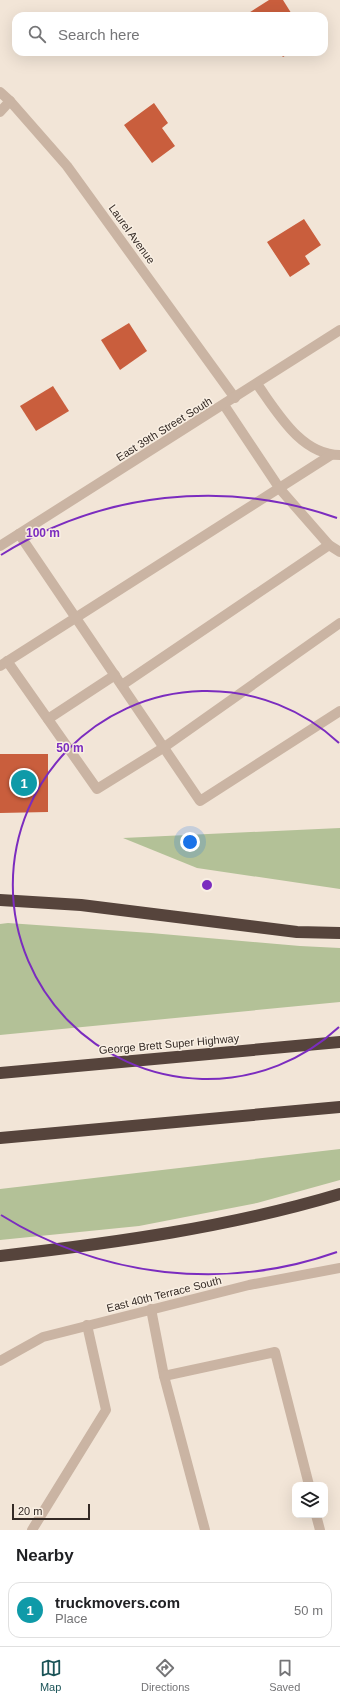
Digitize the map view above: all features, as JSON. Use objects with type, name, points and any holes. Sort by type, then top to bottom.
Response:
[{"type":"highway","points":[[0,900],[81,905],[297,932],[340,933]]},
{"type":"highway","name":"George Brett Super Highway","points":[[0,1073],[340,1042]]},
{"type":"highway","points":[[0,1138],[340,1107]]},
{"type":"highway","points":[[0,1256],[135,1238],[225,1222],[340,1194]]},
{"type":"street","name":"Laurel Avenue","points":[[0,92],[10,101],[67,166],[235,398]]},
{"type":"street","points":[[0,112],[10,101]]},
{"type":"street","name":"East 39th Street South","points":[[0,546],[340,330]]},
{"type":"street","points":[[257,384],[287,426],[308,445],[336,455]]},
{"type":"street","points":[[224,405],[280,489],[329,545],[340,552]]},
{"type":"street","points":[[336,455],[3,663],[48,719],[97,789],[164,748],[340,623]]},
{"type":"street","points":[[19,534],[200,801],[340,711]]},
{"type":"street","points":[[122,685],[329,545]]},
{"type":"street","points":[[48,719],[115,675]]},
{"type":"street","name":"East 40th Terrace South","points":[[0,1361],[43,1336],[249,1284],[340,1268]]},
{"type":"street","points":[[150,1309],[164,1376],[205,1530]]},
{"type":"street","points":[[32,1530],[106,1410],[87,1325]]},
{"type":"street","points":[[164,1376],[275,1352],[308,1482]]},
{"type":"street","points":[[317,1518],[320,1530]]},
{"type":"green space","points":[[340,828],[340,889],[197,868],[123,838]]},
{"type":"green space","points":[[8,923],[340,948],[340,1002],[0,1035],[0,924]]},
{"type":"green space","points":[[340,1149],[340,1180],[257,1203],[139,1226],[0,1240],[0,1189]]},
{"type":"building","points":[[269,0],[283,0],[290,12],[250,12]]},
{"type":"building","points":[[154,103],[168,123],[162,128],[175,146],[152,163],[124,125]]},
{"type":"building","points":[[304,219],[321,245],[305,256],[310,264],[290,277],[267,242]]},
{"type":"building","points":[[129,323],[147,351],[120,370],[101,340]]},
{"type":"building","points":[[53,386],[69,411],[36,431],[20,406]]},
{"type":"building","points":[[0,754],[48,754],[48,812],[0,813]]},
{"type":"place","name":"truckmovers.com","points":[[24,783]]}]
